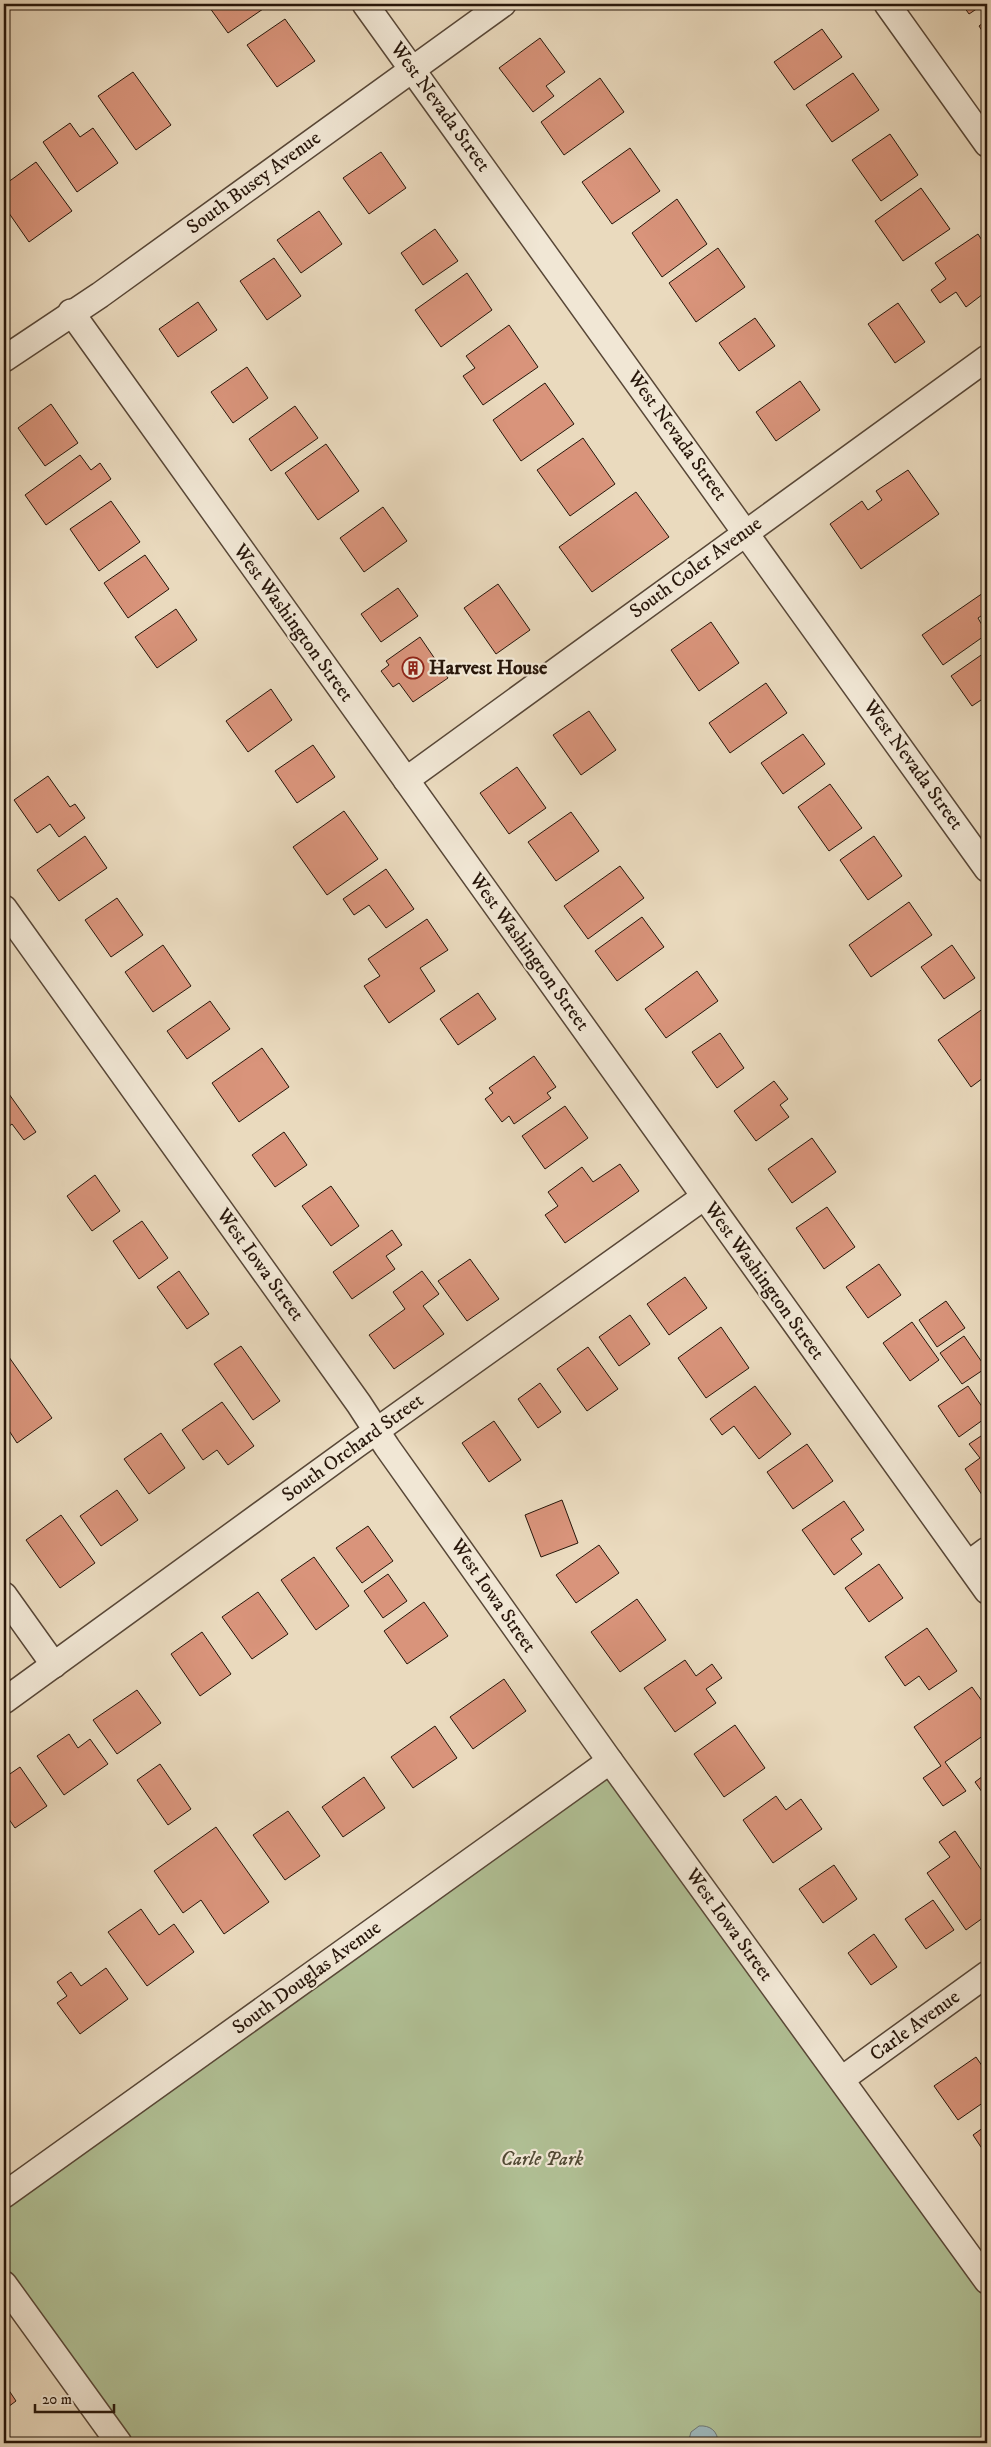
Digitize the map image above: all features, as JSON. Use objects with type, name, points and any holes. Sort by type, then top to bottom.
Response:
[{"type":"street","name":"West Nevada Street","points":[[365,4],[987,869]]},
{"type":"street","name":"South Busey Avenue","points":[[4,359],[100,294],[503,4]]},
{"type":"street","points":[[887,4],[987,144]]},
{"type":"street","name":"West Washington Street","points":[[72,312],[704,1198],[978,1557],[987,1591]]},
{"type":"street","name":"South Coler Avenue","points":[[406,780],[987,358]]},
{"type":"street","name":"West Iowa Street","points":[[4,908],[610,1761],[987,2281]]},
{"type":"street","name":"South Orchard Street","points":[[4,1701],[376,1431],[704,1198]]},
{"type":"street","points":[[4,1595],[54,1665]]},
{"type":"street","name":"South Douglas Avenue","points":[[4,2195],[610,1761]]},
{"type":"street","name":"Carle Avenue","points":[[842,2079],[987,1974]]},
{"type":"street","points":[[4,2284],[119,2443]]},
{"type":"green space","name":"Carle Park","points":[[610,1761],[987,2300],[987,2443],[118,2443],[4,2284],[4,2195]]},
{"type":"water","points":[[699,2426],[713,2430],[717,2435],[718,2443],[688,2443],[691,2432]]},
{"type":"building","points":[[207,4],[259,4],[263,9],[228,33]]},
{"type":"building","points":[[962,4],[984,4],[969,14]]},
{"type":"building","points":[[285,19],[315,61],[277,87],[247,45]]},
{"type":"building","points":[[987,20],[987,38],[979,26]]},
{"type":"building","points":[[822,29],[842,57],[794,90],[774,62]]},
{"type":"building","points":[[540,38],[565,72],[546,86],[554,96],[533,112],[499,68]]},
{"type":"building","points":[[133,72],[171,125],[136,150],[98,96]]},
{"type":"building","points":[[853,73],[879,110],[832,142],[806,105]]},
{"type":"building","points":[[600,78],[624,112],[564,155],[541,122]]},
{"type":"building","points":[[70,123],[80,137],[93,128],[118,163],[77,192],[43,142]]},
{"type":"building","points":[[890,134],[918,175],[881,201],[852,160]]},
{"type":"building","points":[[630,148],[660,191],[612,224],[582,182]]},
{"type":"building","points":[[381,152],[406,188],[369,214],[343,178]]},
{"type":"building","points":[[36,162],[72,211],[29,242],[4,206],[4,185]]},
{"type":"building","points":[[921,188],[950,229],[903,261],[875,221]]},
{"type":"building","points":[[677,199],[707,244],[662,277],[632,233]]},
{"type":"building","points":[[319,211],[342,244],[301,273],[277,240]]},
{"type":"building","points":[[435,229],[458,261],[423,285],[401,253]]},
{"type":"building","points":[[978,234],[987,248],[987,291],[966,307],[956,292],[940,303],[931,290],[946,279],[935,263]]},
{"type":"building","points":[[718,248],[745,287],[696,322],[669,283]]},
{"type":"building","points":[[274,258],[301,296],[267,320],[240,281]]},
{"type":"building","points":[[467,273],[492,310],[441,347],[415,310]]},
{"type":"building","points":[[198,302],[217,330],[178,357],[159,329]]},
{"type":"building","points":[[898,303],[925,342],[895,363],[868,324]]},
{"type":"building","points":[[755,318],[775,346],[739,371],[719,343]]},
{"type":"building","points":[[509,325],[538,367],[483,405],[463,376],[475,368],[466,356]]},
{"type":"building","points":[[247,367],[268,398],[233,423],[211,392]]},
{"type":"building","points":[[800,381],[820,410],[776,441],[756,412]]},
{"type":"building","points":[[545,383],[574,424],[521,461],[493,420]]},
{"type":"building","points":[[51,404],[78,443],[45,466],[18,428]]},
{"type":"building","points":[[295,406],[318,438],[271,471],[249,439]]},
{"type":"building","points":[[583,438],[615,484],[570,516],[537,470]]},
{"type":"building","points":[[326,444],[359,491],[318,520],[285,473]]},
{"type":"building","points":[[80,455],[91,470],[100,463],[111,479],[46,525],[25,495]]},
{"type":"building","points":[[908,470],[939,514],[861,569],[830,524],[862,501],[868,510],[882,500],[876,491]]},
{"type":"building","points":[[636,492],[669,537],[592,592],[559,547]]},
{"type":"building","points":[[111,501],[140,542],[99,571],[70,529]]},
{"type":"building","points":[[383,507],[407,541],[364,572],[340,538]]},
{"type":"building","points":[[145,555],[169,589],[128,618],[104,583]]},
{"type":"building","points":[[498,584],[530,630],[496,654],[464,608]]},
{"type":"building","points":[[398,588],[418,616],[381,642],[361,614]]},
{"type":"building","points":[[983,593],[987,598],[987,612],[978,618],[987,634],[943,665],[922,635]]},
{"type":"building","points":[[176,609],[197,640],[157,668],[135,637]]},
{"type":"building","points":[[711,622],[739,663],[699,691],[671,650]]},
{"type":"building","name":"Harvest House","points":[[420,637],[448,678],[413,702],[399,683],[393,687],[381,671],[389,665],[386,661]]},
{"type":"building","points":[[987,651],[987,696],[972,706],[951,676]]},
{"type":"building","points":[[766,683],[787,713],[730,753],[709,723]]},
{"type":"building","points":[[271,689],[292,720],[248,752],[226,721]]},
{"type":"building","points":[[589,711],[616,750],[581,775],[553,735]]},
{"type":"building","points":[[803,734],[825,764],[783,794],[761,763]]},
{"type":"building","points":[[313,745],[335,777],[297,803],[275,771]]},
{"type":"building","points":[[517,767],[546,808],[509,834],[480,793]]},
{"type":"building","points":[[48,776],[70,807],[75,804],[85,818],[59,837],[50,824],[37,833],[14,800]]},
{"type":"building","points":[[830,784],[862,828],[829,851],[798,807]]},
{"type":"building","points":[[344,811],[378,859],[327,895],[293,847]]},
{"type":"building","points":[[571,812],[599,851],[556,881],[528,842]]},
{"type":"building","points":[[85,836],[107,868],[59,901],[37,870]]},
{"type":"building","points":[[874,836],[902,876],[868,900],[840,860]]},
{"type":"building","points":[[620,866],[644,898],[588,939],[564,906]]},
{"type":"building","points":[[386,869],[414,909],[386,928],[369,905],[354,915],[343,899]]},
{"type":"building","points":[[117,898],[143,935],[111,957],[85,920]]},
{"type":"building","points":[[909,902],[932,935],[871,977],[849,945]]},
{"type":"building","points":[[642,917],[664,947],[617,981],[595,951]]},
{"type":"building","points":[[427,919],[448,950],[420,968],[435,991],[389,1023],[364,986],[380,976],[368,959]]},
{"type":"building","points":[[163,945],[191,986],[153,1012],[125,972]]},
{"type":"building","points":[[952,945],[975,978],[944,999],[921,967]]},
{"type":"building","points":[[697,971],[718,1001],[666,1038],[645,1009]]},
{"type":"building","points":[[478,993],[496,1019],[458,1045],[440,1019]]},
{"type":"building","points":[[210,1001],[230,1029],[187,1059],[167,1031]]},
{"type":"building","points":[[987,1006],[987,1075],[971,1087],[938,1040]]},
{"type":"building","points":[[720,1033],[744,1068],[717,1088],[692,1052]]},
{"type":"building","points":[[262,1048],[289,1087],[239,1122],[212,1083]]},
{"type":"building","points":[[534,1056],[556,1087],[547,1093],[551,1098],[514,1124],[509,1116],[502,1122],[485,1099],[493,1093],[489,1088]]},
{"type":"building","points":[[774,1081],[788,1099],[780,1105],[789,1117],[756,1141],[734,1111]]},
{"type":"building","points":[[4,1087],[36,1132],[24,1140],[12,1124],[4,1130]]},
{"type":"building","points":[[565,1106],[588,1138],[545,1169],[522,1136]]},
{"type":"building","points":[[284,1132],[307,1165],[275,1187],[252,1155]]},
{"type":"building","points":[[812,1138],[836,1172],[792,1203],[768,1169]]},
{"type":"building","points":[[620,1164],[639,1191],[565,1243],[545,1215],[558,1206],[548,1192],[582,1167],[593,1182]]},
{"type":"building","points":[[95,1175],[120,1211],[92,1231],[67,1196]]},
{"type":"building","points":[[331,1186],[359,1226],[331,1246],[302,1206]]},
{"type":"building","points":[[827,1207],[855,1247],[824,1269],[796,1228]]},
{"type":"building","points":[[142,1221],[168,1258],[139,1279],[113,1241]]},
{"type":"building","points":[[392,1230],[402,1245],[386,1256],[395,1269],[352,1299],[333,1272]]},
{"type":"building","points":[[470,1259],[499,1299],[467,1321],[438,1281]]},
{"type":"building","points":[[879,1264],[901,1295],[868,1318],[846,1287]]},
{"type":"building","points":[[179,1271],[209,1314],[187,1329],[157,1287]]},
{"type":"building","points":[[422,1271],[439,1294],[423,1306],[444,1334],[394,1369],[369,1335],[405,1309],[393,1292]]},
{"type":"building","points":[[685,1277],[707,1308],[669,1335],[647,1304]]},
{"type":"building","points":[[946,1301],[965,1328],[937,1347],[919,1320]]},
{"type":"building","points":[[630,1315],[650,1344],[619,1366],[599,1337]]},
{"type":"building","points":[[912,1322],[939,1360],[910,1381],[883,1343]]},
{"type":"building","points":[[721,1327],[749,1368],[706,1398],[678,1358]]},
{"type":"building","points":[[964,1336],[986,1368],[962,1384],[940,1353]]},
{"type":"building","points":[[241,1346],[280,1401],[253,1420],[214,1364]]},
{"type":"building","points":[[588,1347],[618,1389],[587,1411],[557,1369]]},
{"type":"building","points":[[4,1350],[52,1418],[17,1443],[8,1429],[4,1430]]},
{"type":"building","points":[[540,1383],[561,1412],[538,1428],[518,1399]]},
{"type":"building","points":[[755,1386],[791,1434],[759,1459],[734,1426],[722,1435],[710,1419]]},
{"type":"building","points":[[968,1386],[987,1414],[987,1417],[959,1437],[938,1406]]},
{"type":"building","points":[[222,1402],[254,1446],[228,1465],[217,1450],[203,1460],[182,1430]]},
{"type":"building","points":[[494,1421],[521,1460],[489,1482],[462,1443]]},
{"type":"building","points":[[987,1432],[986,1501],[965,1469],[980,1458],[969,1444]]},
{"type":"building","points":[[161,1433],[185,1468],[149,1494],[124,1459]]},
{"type":"building","points":[[807,1444],[833,1481],[793,1509],[767,1472]]},
{"type":"building","points":[[117,1490],[138,1520],[101,1546],[80,1516]]},
{"type":"building","points":[[562,1500],[578,1543],[541,1557],[525,1515]]},
{"type":"building","points":[[844,1501],[864,1530],[851,1539],[862,1554],[834,1575],[802,1530]]},
{"type":"building","points":[[61,1515],[95,1563],[60,1588],[26,1540]]},
{"type":"building","points":[[368,1526],[393,1561],[362,1583],[336,1548]]},
{"type":"building","points":[[599,1545],[619,1573],[576,1603],[556,1575]]},
{"type":"building","points":[[314,1557],[349,1606],[316,1630],[281,1580]]},
{"type":"building","points":[[879,1564],[903,1598],[869,1622],[845,1588]]},
{"type":"building","points":[[388,1574],[407,1601],[383,1618],[364,1591]]},
{"type":"building","points":[[258,1592],[288,1634],[252,1659],[222,1617]]},
{"type":"building","points":[[637,1599],[666,1640],[620,1672],[591,1632]]},
{"type":"building","points":[[424,1602],[448,1636],[407,1664],[384,1631]]},
{"type":"building","points":[[927,1628],[957,1671],[929,1690],[919,1676],[905,1686],[885,1657]]},
{"type":"building","points":[[202,1632],[231,1674],[200,1696],[171,1654]]},
{"type":"building","points":[[685,1660],[696,1676],[712,1664],[722,1678],[706,1689],[716,1703],[675,1732],[644,1688]]},
{"type":"building","points":[[504,1679],[526,1711],[473,1749],[450,1717]]},
{"type":"building","points":[[972,1687],[987,1708],[987,1733],[945,1762],[966,1791],[943,1806],[923,1778],[941,1766],[914,1727]]},
{"type":"building","points":[[137,1690],[161,1723],[117,1754],[93,1720]]},
{"type":"building","points":[[735,1725],[765,1768],[724,1797],[694,1754]]},
{"type":"building","points":[[435,1726],[457,1758],[413,1788],[391,1757]]},
{"type":"building","points":[[69,1734],[78,1748],[90,1739],[108,1764],[64,1795],[37,1756]]},
{"type":"building","points":[[160,1764],[191,1809],[168,1825],[137,1780]]},
{"type":"building","points":[[20,1767],[47,1806],[15,1828],[4,1812],[4,1778]]},
{"type":"building","points":[[987,1773],[987,1799],[975,1782]]},
{"type":"building","points":[[364,1777],[385,1808],[343,1837],[322,1807]]},
{"type":"building","points":[[776,1796],[786,1810],[801,1799],[822,1829],[773,1863],[743,1820]]},
{"type":"building","points":[[288,1811],[320,1856],[285,1880],[253,1835]]},
{"type":"building","points":[[216,1827],[269,1902],[224,1934],[201,1900],[183,1913],[154,1871]]},
{"type":"building","points":[[955,1831],[987,1878],[987,1915],[966,1930],[927,1873],[950,1857],[939,1842]]},
{"type":"building","points":[[834,1865],[857,1899],[823,1923],[799,1889]]},
{"type":"building","points":[[933,1900],[954,1930],[926,1949],[905,1919]]},
{"type":"building","points":[[141,1909],[159,1935],[174,1924],[194,1952],[147,1986],[108,1932]]},
{"type":"building","points":[[874,1934],[897,1967],[871,1985],[848,1953]]},
{"type":"building","points":[[106,1968],[128,1999],[80,2034],[57,2003],[67,1996],[57,1982],[71,1972],[81,1986]]},
{"type":"building","points":[[976,2057],[987,2073],[987,2100],[958,2120],[934,2086]]},
{"type":"building","points":[[987,2125],[987,2156],[973,2135]]},
{"type":"building","points":[[4,2383],[16,2401],[4,2410]]},
{"type":"place","name":"Harvest House","points":[[413,668]]}]
